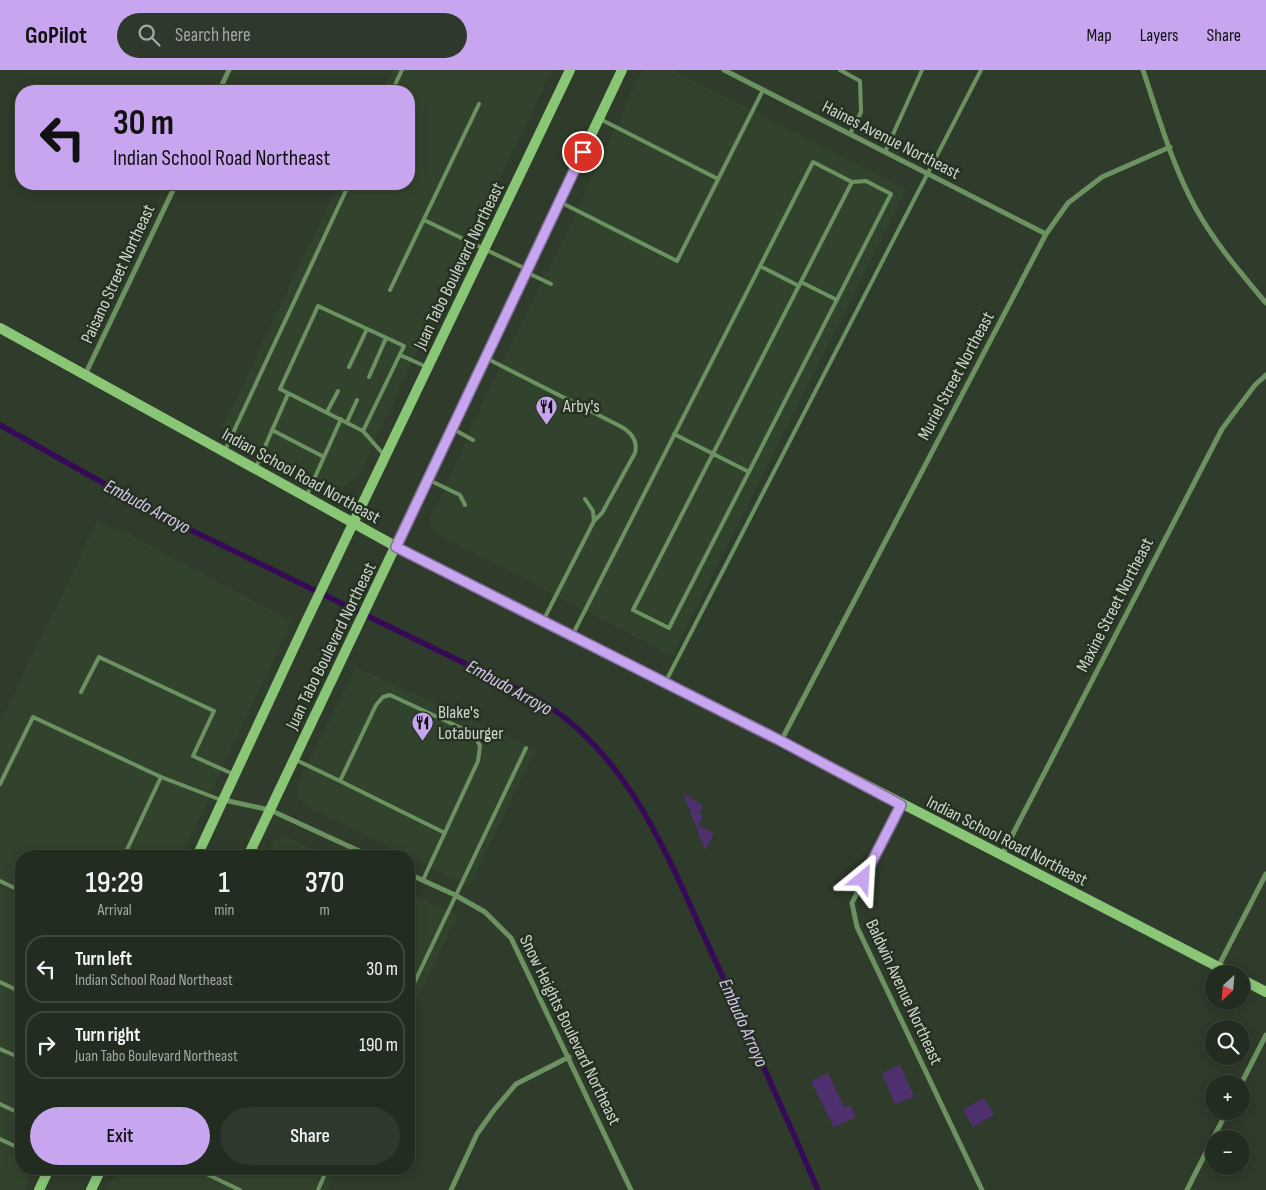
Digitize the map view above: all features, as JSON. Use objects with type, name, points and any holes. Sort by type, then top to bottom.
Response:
[{"type":"main road","name":"Juan Tabo Boulevard Northeast","points":[[200,850],[304,626],[570,70]]},
{"type":"main road","name":"Juan Tabo Boulevard Northeast","points":[[251,850],[376,592],[622,70]]},
{"type":"main road","name":"Indian School Road Northeast","points":[[0,328],[396,547],[781,741],[901,805],[1214,965]]},
{"type":"main road","points":[[1250,984],[1266,992]]},
{"type":"main road","points":[[40,1190],[47,1175]]},
{"type":"main road","points":[[91,1190],[98,1175]]},
{"type":"street","points":[[222,85],[230,70]]},
{"type":"street","name":"Haines Avenue Northeast","points":[[724,70],[1046,234]]},
{"type":"street","points":[[1142,70],[1170,147],[1199,214],[1224,253],[1266,303]]},
{"type":"street","name":"Muriel Street Northeast","points":[[781,741],[1046,234],[1068,203],[1102,177],[1170,147]]},
{"type":"street","name":"Paisano Street Northeast","points":[[85,375],[173,190]]},
{"type":"street","name":"Maxine Street Northeast","points":[[1002,856],[1222,429],[1266,374]]},
{"type":"street","points":[[224,800],[270,810],[357,850]]},
{"type":"street","name":"Baldwin Avenue Northeast","points":[[901,805],[852,903],[857,927],[982,1190]]},
{"type":"street","points":[[1219,965],[1266,874]]},
{"type":"street","name":"Snow Heights Boulevard Northeast","points":[[415,877],[455,895],[485,912],[511,938],[631,1190]]},
{"type":"street","points":[[1246,1075],[1266,1035]]},
{"type":"street","points":[[451,1190],[477,1134],[516,1084],[569,1057]]},
{"type":"street","points":[[1187,1190],[1222,1120]]},
{"type":"lane","points":[[395,85],[402,70]]},
{"type":"lane","points":[[840,70],[860,80],[861,112],[850,134]]},
{"type":"lane","points":[[885,152],[922,70]]},
{"type":"lane","points":[[665,683],[981,70]]},
{"type":"lane","points":[[560,202],[678,261],[763,90]]},
{"type":"lane","points":[[390,290],[479,104]]},
{"type":"lane","points":[[599,119],[718,179]]},
{"type":"lane","points":[[572,636],[813,162],[852,182],[866,181],[891,194],[669,628],[633,610],[852,182]]},
{"type":"lane","points":[[224,452],[346,190]]},
{"type":"lane","points":[[424,220],[551,284]]},
{"type":"lane","points":[[760,266],[837,300]]},
{"type":"lane","points":[[362,431],[404,346],[318,306],[280,389],[348,422],[362,431],[386,457]]},
{"type":"lane","points":[[349,367],[367,329]]},
{"type":"lane","points":[[369,376],[386,338]]},
{"type":"lane","points":[[400,355],[428,368]]},
{"type":"lane","points":[[486,358],[620,426],[629,431],[634,438],[635,454],[602,513],[594,521],[543,621]]},
{"type":"lane","points":[[327,412],[338,391]]},
{"type":"lane","points":[[255,469],[288,394]]},
{"type":"lane","points":[[348,422],[357,400]]},
{"type":"lane","points":[[306,497],[341,419]]},
{"type":"lane","points":[[453,429],[472,440]]},
{"type":"lane","points":[[272,430],[324,457]]},
{"type":"lane","points":[[674,434],[749,472]]},
{"type":"lane","points":[[429,480],[460,495],[465,505]]},
{"type":"lane","points":[[585,499],[593,511],[594,521]]},
{"type":"lane","points":[[81,692],[99,658],[214,711],[193,756],[235,775]]},
{"type":"lane","points":[[340,781],[376,705],[383,697],[390,695],[474,734],[480,746],[478,761],[423,880]]},
{"type":"lane","points":[[0,784],[33,717],[161,777],[224,800]]},
{"type":"lane","points":[[415,981],[526,748]]},
{"type":"lane","points":[[294,759],[445,832]]},
{"type":"lane","points":[[127,850],[161,777]]},
{"type":"lane","points":[[0,881],[15,888]]},
{"type":"lane","points":[[0,982],[15,989]]},
{"type":"lane","points":[[0,1049],[15,1055]]},
{"type":"lane","points":[[0,1104],[15,1111]]},
{"type":"lane","points":[[0,1140],[15,1146]]},
{"type":"lane","points":[[209,1175],[240,1190]]},
{"type":"lane","points":[[318,1190],[324,1175]]},
{"type":"shaded area","points":[[393,70],[552,70],[358,476],[343,487],[334,486],[222,428],[335,190],[415,190],[415,85],[385,85]]},
{"type":"shaded area","points":[[646,70],[672,70],[907,189],[672,656],[437,534],[430,525],[431,517],[503,359],[571,223],[641,72]]},
{"type":"shaded area","points":[[97,521],[113,529],[121,530],[292,621],[184,850],[15,850],[15,1175],[31,1175],[24,1190],[0,1190],[0,723]]},
{"type":"shaded area","points":[[356,667],[536,750],[469,886],[415,860],[415,850],[395,850],[305,806],[298,798],[297,786]]},
{"type":"shaded area","points":[[683,793],[703,806],[699,813],[703,816],[698,825],[714,834],[705,850]]},
{"type":"shaded area","points":[[288,837],[317,850],[268,850],[275,840]]},
{"type":"shaded area","points":[[415,896],[457,915],[415,1005]]},
{"type":"shaded area","points":[[900,1065],[914,1096],[895,1104],[882,1073]]},
{"type":"shaded area","points":[[828,1073],[844,1107],[850,1105],[856,1117],[834,1127],[811,1081]]},
{"type":"shaded area","points":[[984,1098],[994,1115],[973,1127],[963,1110]]},
{"type":"shaded area","points":[[114,1175],[335,1175],[328,1190],[107,1190]]},
{"type":"waterway","name":"Embudo Arroyo","points":[[0,425],[160,515],[536,698],[570,722],[599,750],[624,781],[646,815],[683,888],[818,1190]]},
{"type":"place","name":"Arby's","points":[[547,425]]},
{"type":"place","name":"Blake's Lotaburger","points":[[422,741]]},
{"type":"route","points":[[583,152],[396,547],[781,741],[901,805],[863,879]]}]
